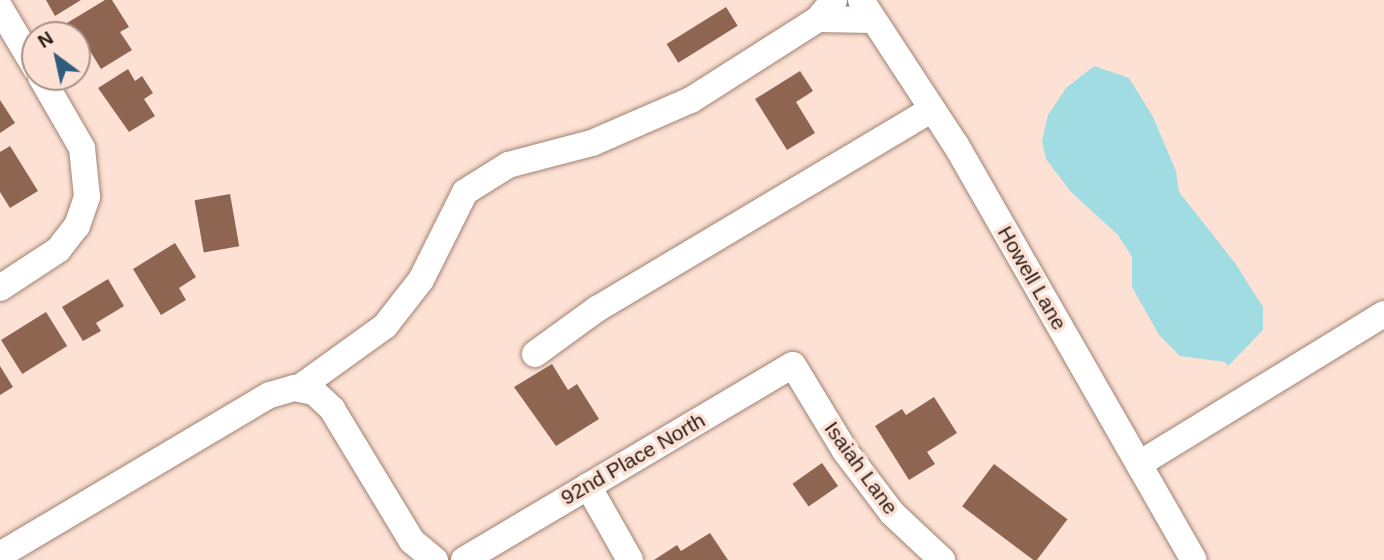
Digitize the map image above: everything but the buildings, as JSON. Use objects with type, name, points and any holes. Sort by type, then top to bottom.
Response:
[{"type":"street","points":[[0,8],[21,43]]},
{"type":"street","points":[[0,555],[270,395],[299,388],[384,326],[421,280],[465,192],[508,165],[592,143],[691,100],[826,10],[867,10]]},
{"type":"street","name":"Howell Lane","points":[[867,10],[932,109],[1194,560]]},
{"type":"street","points":[[0,288],[58,250],[77,226],[87,197],[82,148],[49,91]]},
{"type":"street","points":[[535,354],[597,309],[932,109]]},
{"type":"street","points":[[1139,464],[1384,314]]},
{"type":"street","name":"92nd Place North","points":[[468,557],[793,365]]},
{"type":"street","name":"Isaiah Lane","points":[[793,365],[845,451],[892,513],[942,560]]},
{"type":"street","points":[[299,388],[314,392],[332,409],[412,541],[435,560]]},
{"type":"street","points":[[588,485],[630,560]]},
{"type":"water","points":[[1094,66],[1129,78],[1153,117],[1176,171],[1179,192],[1235,263],[1263,307],[1263,330],[1228,366],[1225,362],[1180,356],[1159,335],[1132,287],[1132,257],[1118,235],[1071,192],[1046,159],[1042,141],[1048,115],[1066,88]]}]
